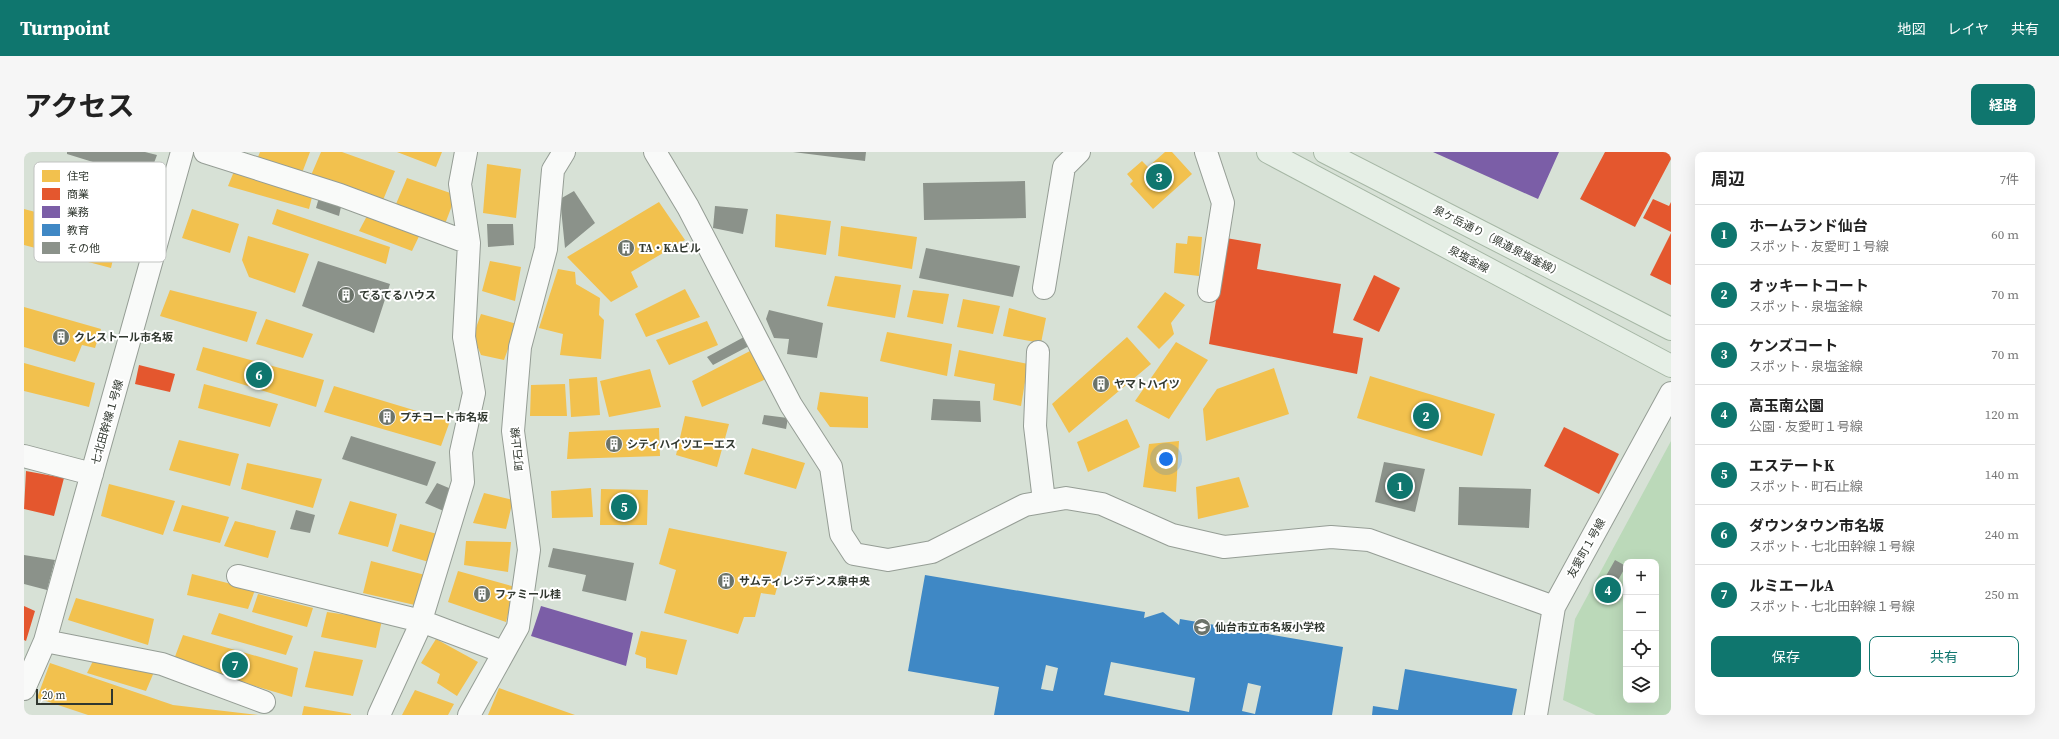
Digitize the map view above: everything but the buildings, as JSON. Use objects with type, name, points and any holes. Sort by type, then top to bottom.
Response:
[{"type":"main road","name":"泉塩釜線","points":[[1268,152],[1671,366]]},
{"type":"main road","name":"泉ケ岳通り（県道泉塩釜線）","points":[[1325,152],[1671,329]]},
{"type":"street","name":"七北田幹線１号線","points":[[166,209],[182,152]]},
{"type":"street","points":[[205,152],[340,195],[470,243]]},
{"type":"street","points":[[379,715],[421,621],[463,482],[461,452],[474,393],[464,337],[470,243],[460,184],[466,152]]},
{"type":"street","name":"町石止線","points":[[469,715],[518,627],[529,550],[513,431],[520,347],[546,249],[553,170],[564,152]]},
{"type":"street","points":[[655,152],[688,207],[791,405],[831,467],[841,534],[854,554],[888,560],[932,552],[1025,505],[1066,498],[1102,504],[1172,535],[1224,547],[1331,537],[1369,540],[1554,607]]},
{"type":"street","points":[[1044,288],[1064,167],[1079,152]]},
{"type":"street","points":[[1206,152],[1222,203],[1208,291]]},
{"type":"street","name":"七北田幹線１号線","points":[[24,689],[45,641],[151,262]]},
{"type":"street","points":[[1038,352],[1036,426],[1044,501]]},
{"type":"street","name":"友愛町１号線","points":[[1536,715],[1554,607],[1671,393]]},
{"type":"street","points":[[24,456],[92,474]]},
{"type":"street","points":[[238,576],[421,621],[503,652]]},
{"type":"street","points":[[45,641],[162,664],[264,702]]},
{"type":"green space","points":[[1671,441],[1671,715],[1596,715],[1563,700],[1575,619]]},
{"type":"place","name":"ケンズコート","points":[[1159,177]]},
{"type":"place","name":"TA・KAビル","points":[[626,248]]},
{"type":"place","name":"てるてるハウス","points":[[346,295]]},
{"type":"place","name":"クレストール市名坂","points":[[61,337]]},
{"type":"place","name":"ダウンタウン市名坂","points":[[259,375]]},
{"type":"place","name":"ヤマトハイツ","points":[[1101,384]]},
{"type":"place","name":"オッキートコート","points":[[1426,416]]},
{"type":"place","name":"プチコート市名坂","points":[[387,417]]},
{"type":"place","name":"シティハイツエーエス","points":[[614,444]]},
{"type":"place","name":"ホームランド仙台","points":[[1400,486]]},
{"type":"place","name":"エステートK","points":[[624,507]]},
{"type":"place","name":"サムティレジデンス泉中央","points":[[726,581]]},
{"type":"place","name":"高玉南公園","points":[[1608,590]]},
{"type":"place","name":"ファミール桂","points":[[482,594]]},
{"type":"place","name":"仙台市立市名坂小学校","points":[[1202,627]]},
{"type":"place","name":"ルミエールA","points":[[235,665]]}]
